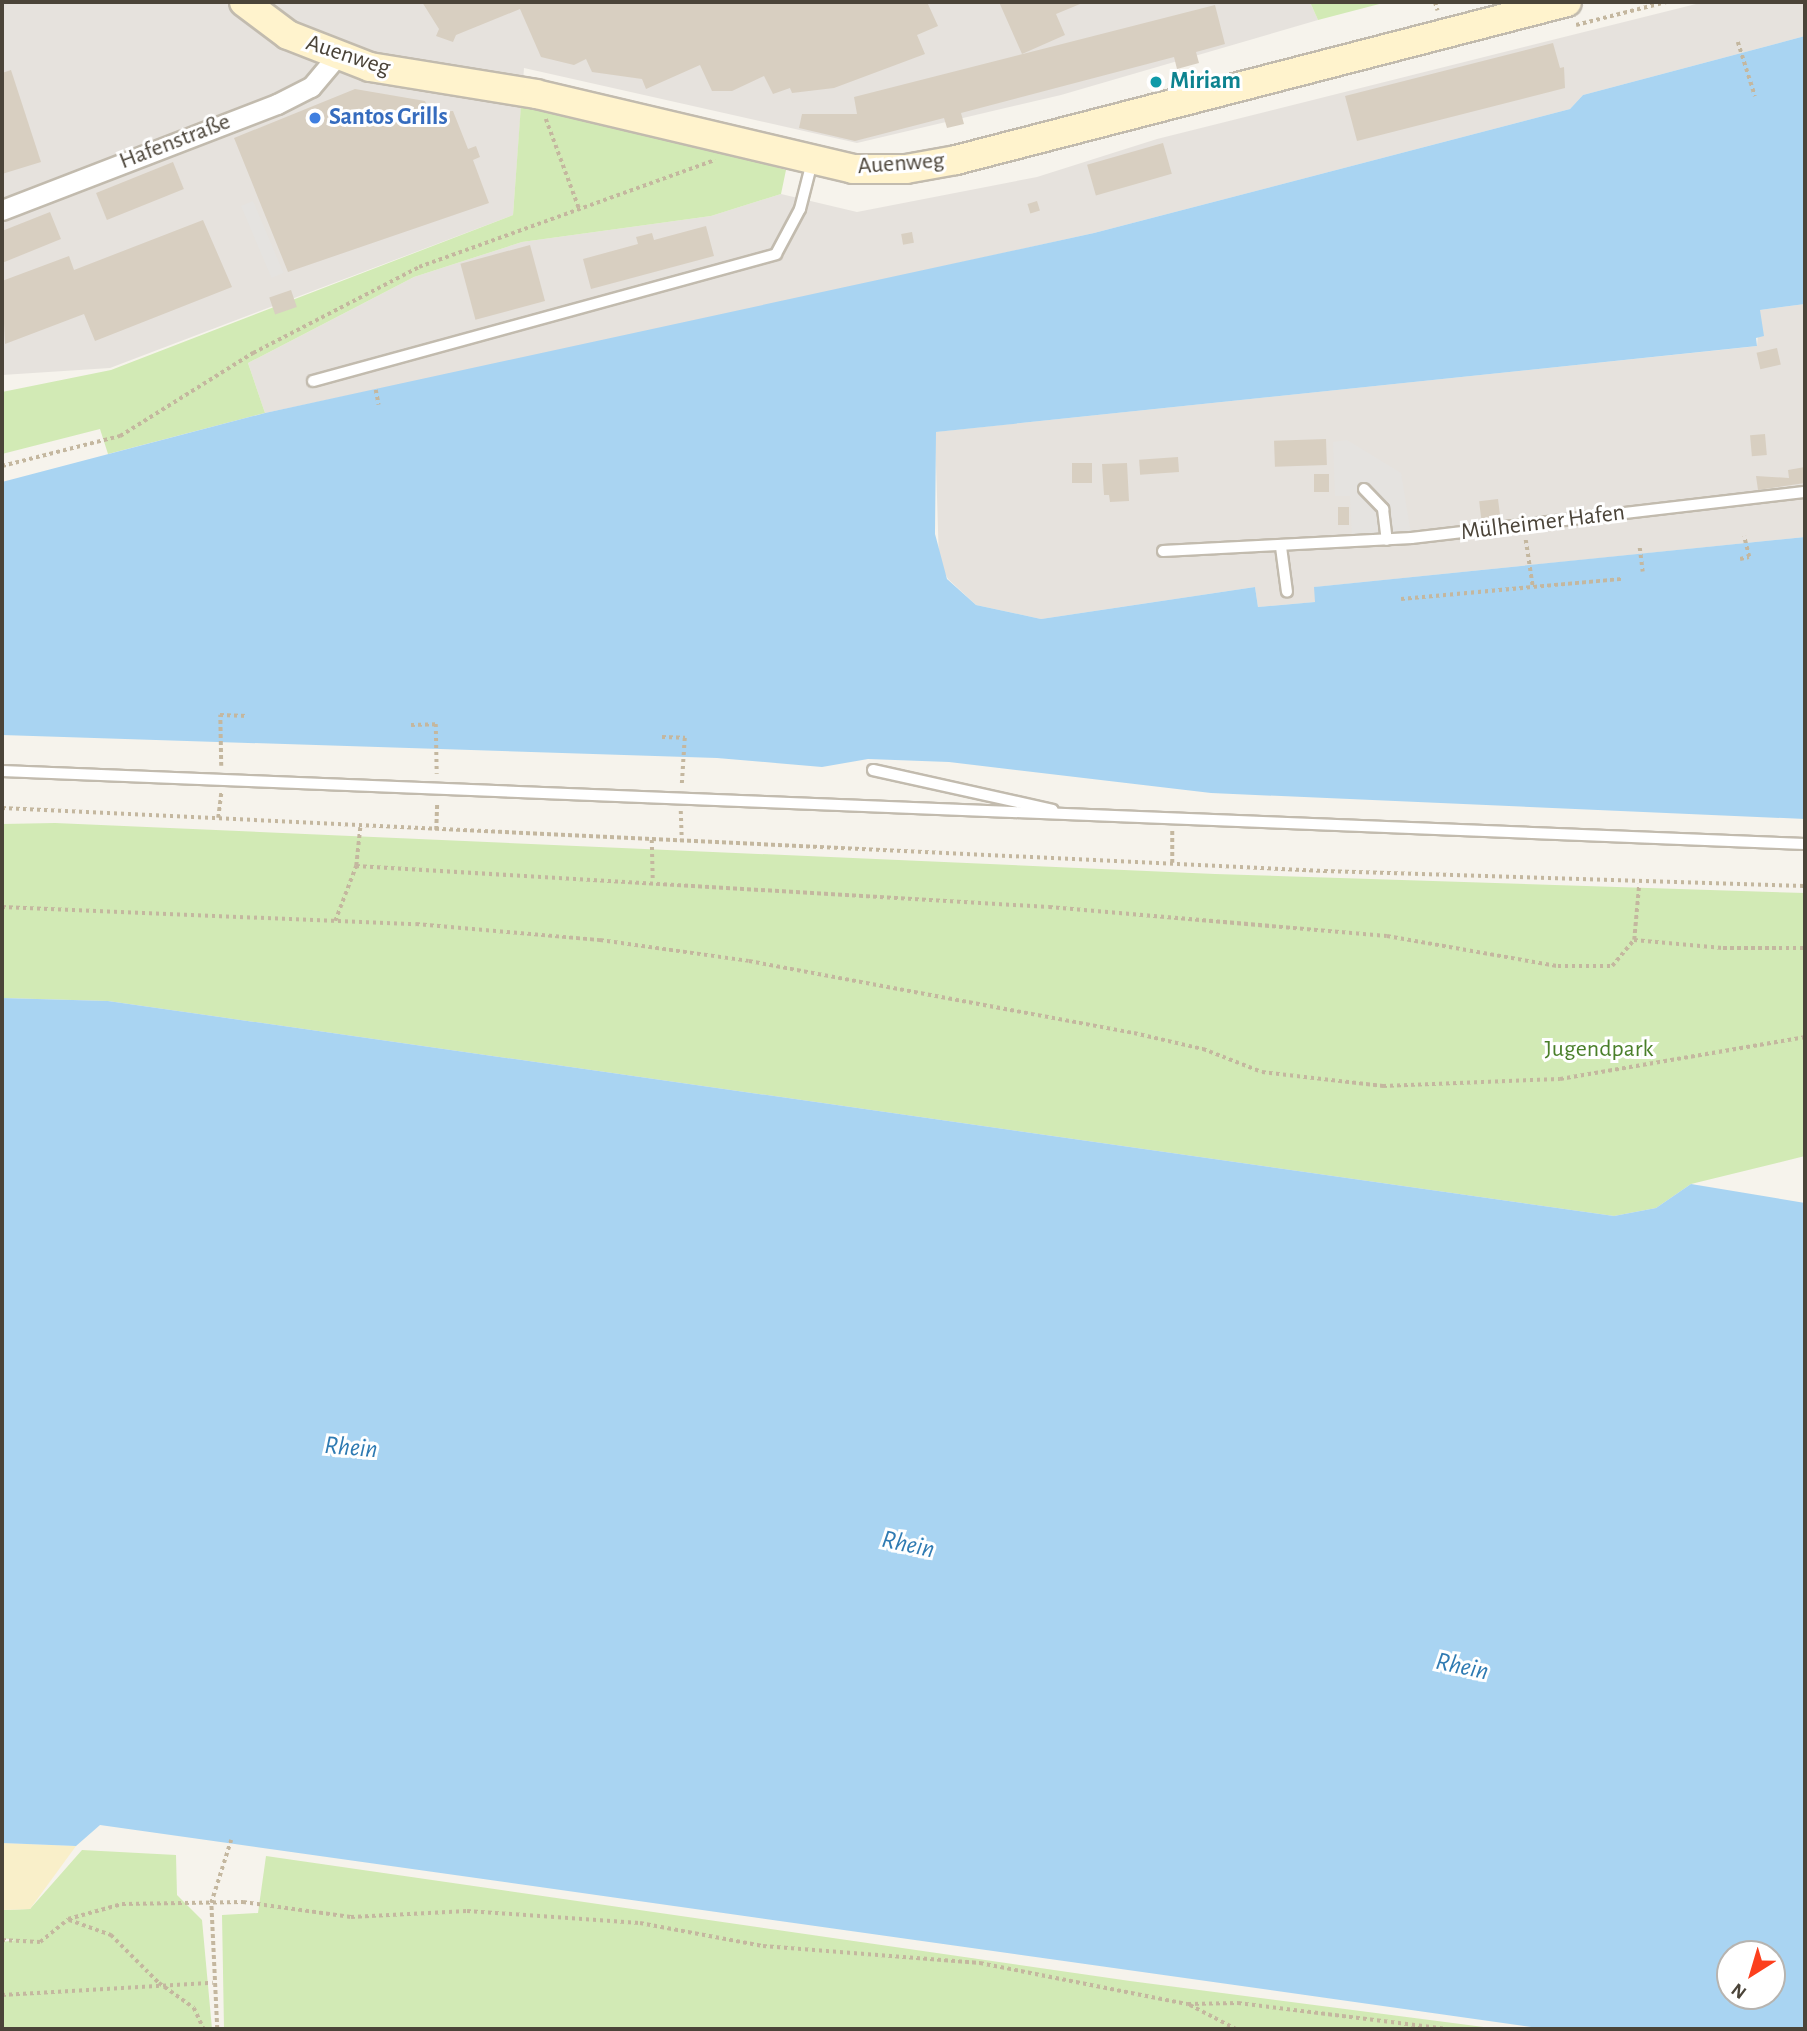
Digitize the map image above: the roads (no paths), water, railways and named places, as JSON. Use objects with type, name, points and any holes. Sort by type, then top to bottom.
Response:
[{"type":"street","name":"Auenweg","points":[[244,2],[288,35],[336,57],[401,73],[536,94],[812,162],[893,169],[956,160],[1567,2]]},
{"type":"street","name":"Hafenstraße","points":[[2,210],[277,104],[311,87],[336,57]]},
{"type":"lane","points":[[313,381],[776,254],[800,209],[812,162]]},
{"type":"lane","points":[[1364,489],[1383,509],[1387,540]]},
{"type":"lane","name":"Mülheimer Hafen","points":[[1163,551],[1387,540],[1805,492]]},
{"type":"lane","points":[[1281,547],[1287,592]]},
{"type":"lane","points":[[873,770],[1078,816]]},
{"type":"lane","points":[[2,771],[681,802],[1805,844]]},
{"type":"water","points":[[1805,36],[1805,304],[1760,310],[1764,336],[1756,338],[1757,346],[936,432],[935,534],[947,579],[976,605],[1041,619],[1255,587],[1258,607],[1315,602],[1314,587],[1805,537],[1805,819],[1211,793],[949,762],[868,759],[822,767],[717,758],[2,735],[2,482],[265,413],[1094,233],[1570,109],[1583,95]]},
{"type":"water","name":"Rhein","points":[[2,998],[108,1001],[1614,1216],[1656,1208],[1691,1184],[1805,1203],[1805,2029],[1546,2029],[100,1825],[76,1846],[2,1843]]},
{"type":"place","name":"Miriam","points":[[1156,82]]},
{"type":"place","name":"Santos Grills","points":[[315,118]]},
{"type":"park label","name":"Jugendpark","points":[[1599,1050]]}]
